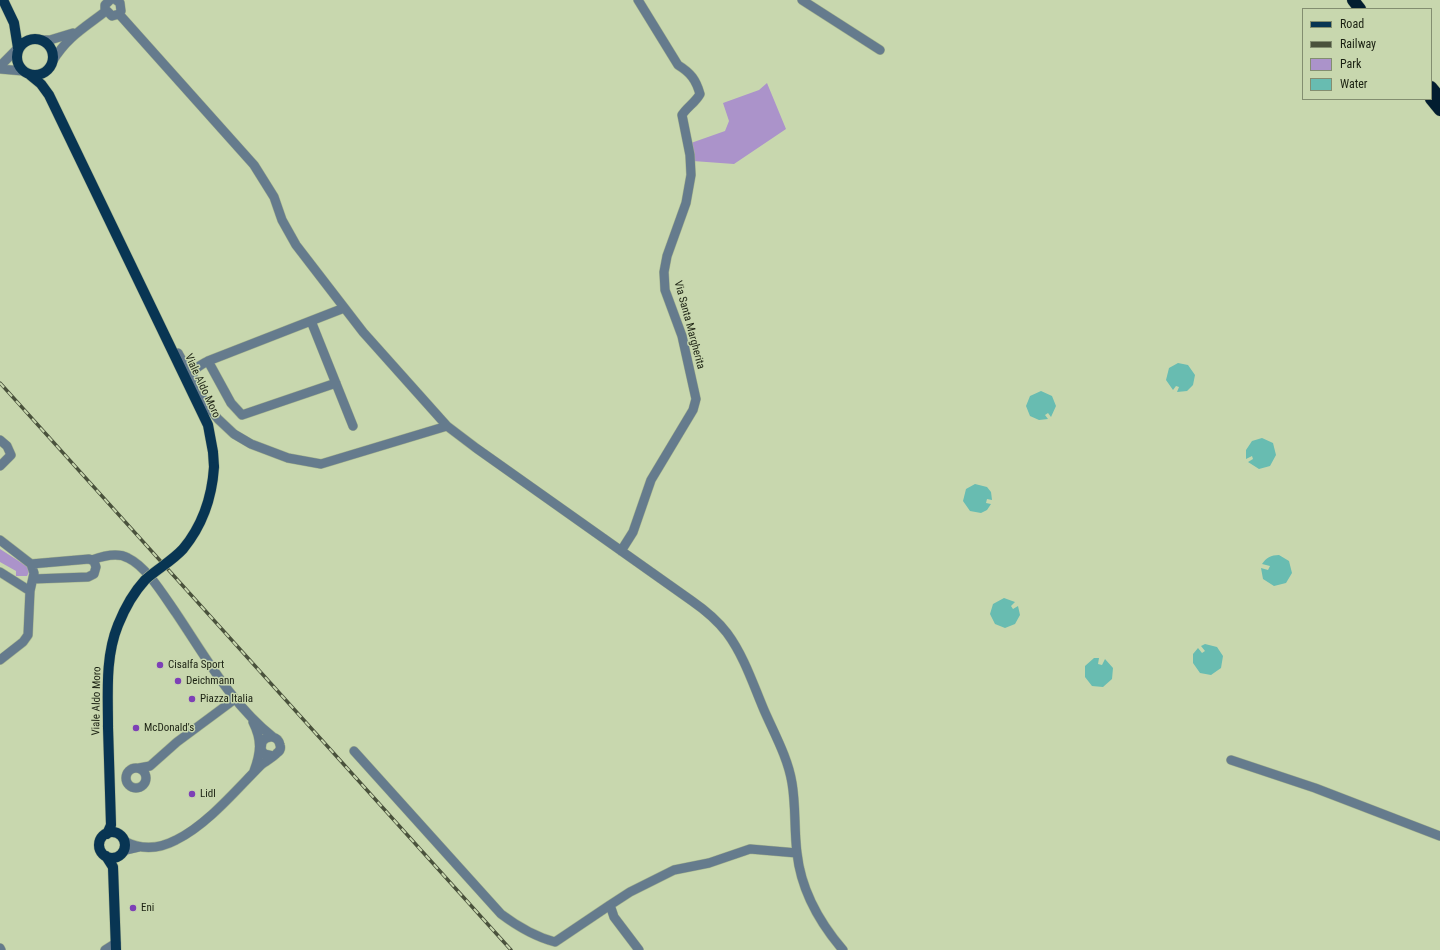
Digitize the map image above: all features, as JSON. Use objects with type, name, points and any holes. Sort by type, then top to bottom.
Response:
[{"type":"highway","points":[[1353,0],[1359,8]]},
{"type":"highway","points":[[1363,0],[1369,8]]},
{"type":"highway","points":[[1432,88],[1440,98]]},
{"type":"highway","points":[[1432,100],[1440,110]]},
{"type":"main road","points":[[3,0],[14,23],[23,35],[29,39],[42,40],[51,49],[51,65],[44,73],[37,75],[26,73],[16,60],[18,48],[14,23]]},
{"type":"main road","points":[[18,48],[29,39]]},
{"type":"main road","name":"Viale Aldo Moro","points":[[48,95],[46,82],[51,65]]},
{"type":"main road","name":"Viale Aldo Moro","points":[[26,73],[41,84],[48,95],[208,425],[213,452],[214,467],[207,505],[198,527],[183,549],[145,581],[129,604],[118,624],[111,647],[108,673],[111,831],[101,838],[99,846],[100,850],[113,867]]},
{"type":"main road","points":[[111,831],[124,841],[125,845],[113,867],[116,946]]},
{"type":"main road","points":[[106,856],[110,858],[120,855]]},
{"type":"street","name":"Via Santa Margherita","points":[[621,550],[632,532],[651,480],[693,410],[696,399],[682,336],[665,290],[664,272],[667,256],[686,203],[690,175],[690,155],[682,115],[684,111],[696,102],[700,94],[696,82],[689,72],[678,65],[638,0]]},
{"type":"street","points":[[802,0],[880,50]]},
{"type":"street","points":[[112,2],[122,7],[118,14],[112,16],[112,2]]},
{"type":"street","points":[[51,65],[62,46],[112,2]]},
{"type":"street","points":[[118,14],[254,164],[274,197],[288,232],[344,308],[390,363],[448,426],[476,448],[621,550],[711,616],[727,634],[739,653],[785,758],[792,782],[797,853],[803,883],[814,910],[824,927],[843,950]]},
{"type":"street","points":[[42,40],[50,40],[75,33]]},
{"type":"street","points":[[0,68],[18,48]]},
{"type":"street","points":[[0,68],[26,73]]},
{"type":"street","points":[[192,379],[193,372],[196,368],[208,361],[344,308]]},
{"type":"street","points":[[311,321],[353,426]]},
{"type":"street","points":[[171,347],[177,350],[206,404],[218,419],[234,434],[268,452],[288,458],[321,464],[448,426]]},
{"type":"street","points":[[182,359],[194,364],[208,361]]},
{"type":"street","points":[[208,361],[231,403],[242,416],[336,383]]},
{"type":"street","points":[[0,440],[7,446],[11,455],[0,466]]},
{"type":"street","points":[[0,540],[31,564],[34,570],[30,591],[28,634],[23,642],[0,660]]},
{"type":"street","points":[[31,564],[92,560],[119,555],[127,557],[139,566],[160,590],[235,699],[250,717],[278,741],[280,747],[278,753],[253,774],[192,831],[160,847],[140,847],[124,841]]},
{"type":"street","points":[[33,579],[88,577],[95,570],[96,563],[92,560]]},
{"type":"street","points":[[0,572],[30,591]]},
{"type":"street","points":[[150,766],[132,768],[128,773],[128,783],[132,787],[139,787],[144,784],[150,766],[177,742],[235,699]]},
{"type":"street","points":[[250,717],[258,734],[264,754],[273,756]]},
{"type":"street","points":[[253,774],[261,745],[267,738],[273,737]]},
{"type":"street","points":[[354,751],[501,914],[512,922],[555,942],[630,892],[674,870],[709,863],[750,849],[797,853]]},
{"type":"street","points":[[1231,760],[1315,788],[1440,836]]},
{"type":"street","points":[[139,768],[144,772],[146,777]]},
{"type":"street","points":[[120,855],[126,850],[140,847]]},
{"type":"street","points":[[610,905],[614,917],[639,950]]},
{"type":"street","points":[[104,950],[116,946]]},
{"type":"green space","points":[[767,83],[786,129],[734,164],[693,161],[691,143],[725,131],[729,121],[723,103],[759,90]]},
{"type":"green space","points":[[0,549],[28,567],[29,572],[27,576],[16,576],[16,571],[0,562]]},
{"type":"water","points":[[1178,363],[1188,365],[1195,375],[1193,385],[1187,391],[1177,392],[1179,387],[1176,386],[1173,390],[1166,380],[1169,368]]},
{"type":"water","points":[[1041,391],[1052,396],[1056,406],[1051,417],[1048,413],[1045,415],[1048,419],[1039,420],[1030,416],[1026,406],[1030,396]]},
{"type":"water","points":[[1262,438],[1273,443],[1276,455],[1270,466],[1259,469],[1248,462],[1253,459],[1252,456],[1246,459],[1246,450],[1252,441]]},
{"type":"water","points":[[975,484],[987,487],[991,492],[992,500],[987,499],[986,503],[991,504],[987,510],[981,513],[970,511],[963,501],[966,489]]},
{"type":"water","points":[[1279,555],[1289,561],[1292,573],[1286,583],[1274,586],[1263,579],[1261,568],[1268,570],[1270,566],[1262,564],[1269,557]]},
{"type":"water","points":[[1004,598],[1015,602],[1011,606],[1013,609],[1018,606],[1020,615],[1015,624],[1005,628],[995,624],[990,614],[993,604]]},
{"type":"water","points":[[1205,644],[1217,647],[1223,656],[1221,668],[1211,675],[1200,673],[1193,663],[1193,654],[1198,648],[1202,653],[1205,651],[1201,646]]},
{"type":"water","points":[[1094,658],[1099,658],[1098,664],[1102,665],[1105,659],[1113,668],[1112,679],[1103,687],[1092,686],[1085,677],[1085,666]]},
{"type":"railway","points":[[0,383],[511,950]]},
{"type":"place","name":"Cisalfa Sport","points":[[160,665]]},
{"type":"place","name":"Deichmann","points":[[178,681]]},
{"type":"place","name":"Piazza Italia","points":[[192,699]]},
{"type":"place","name":"McDonald's","points":[[136,728]]},
{"type":"place","name":"Lidl","points":[[192,794]]},
{"type":"place","name":"Eni","points":[[133,908]]}]
